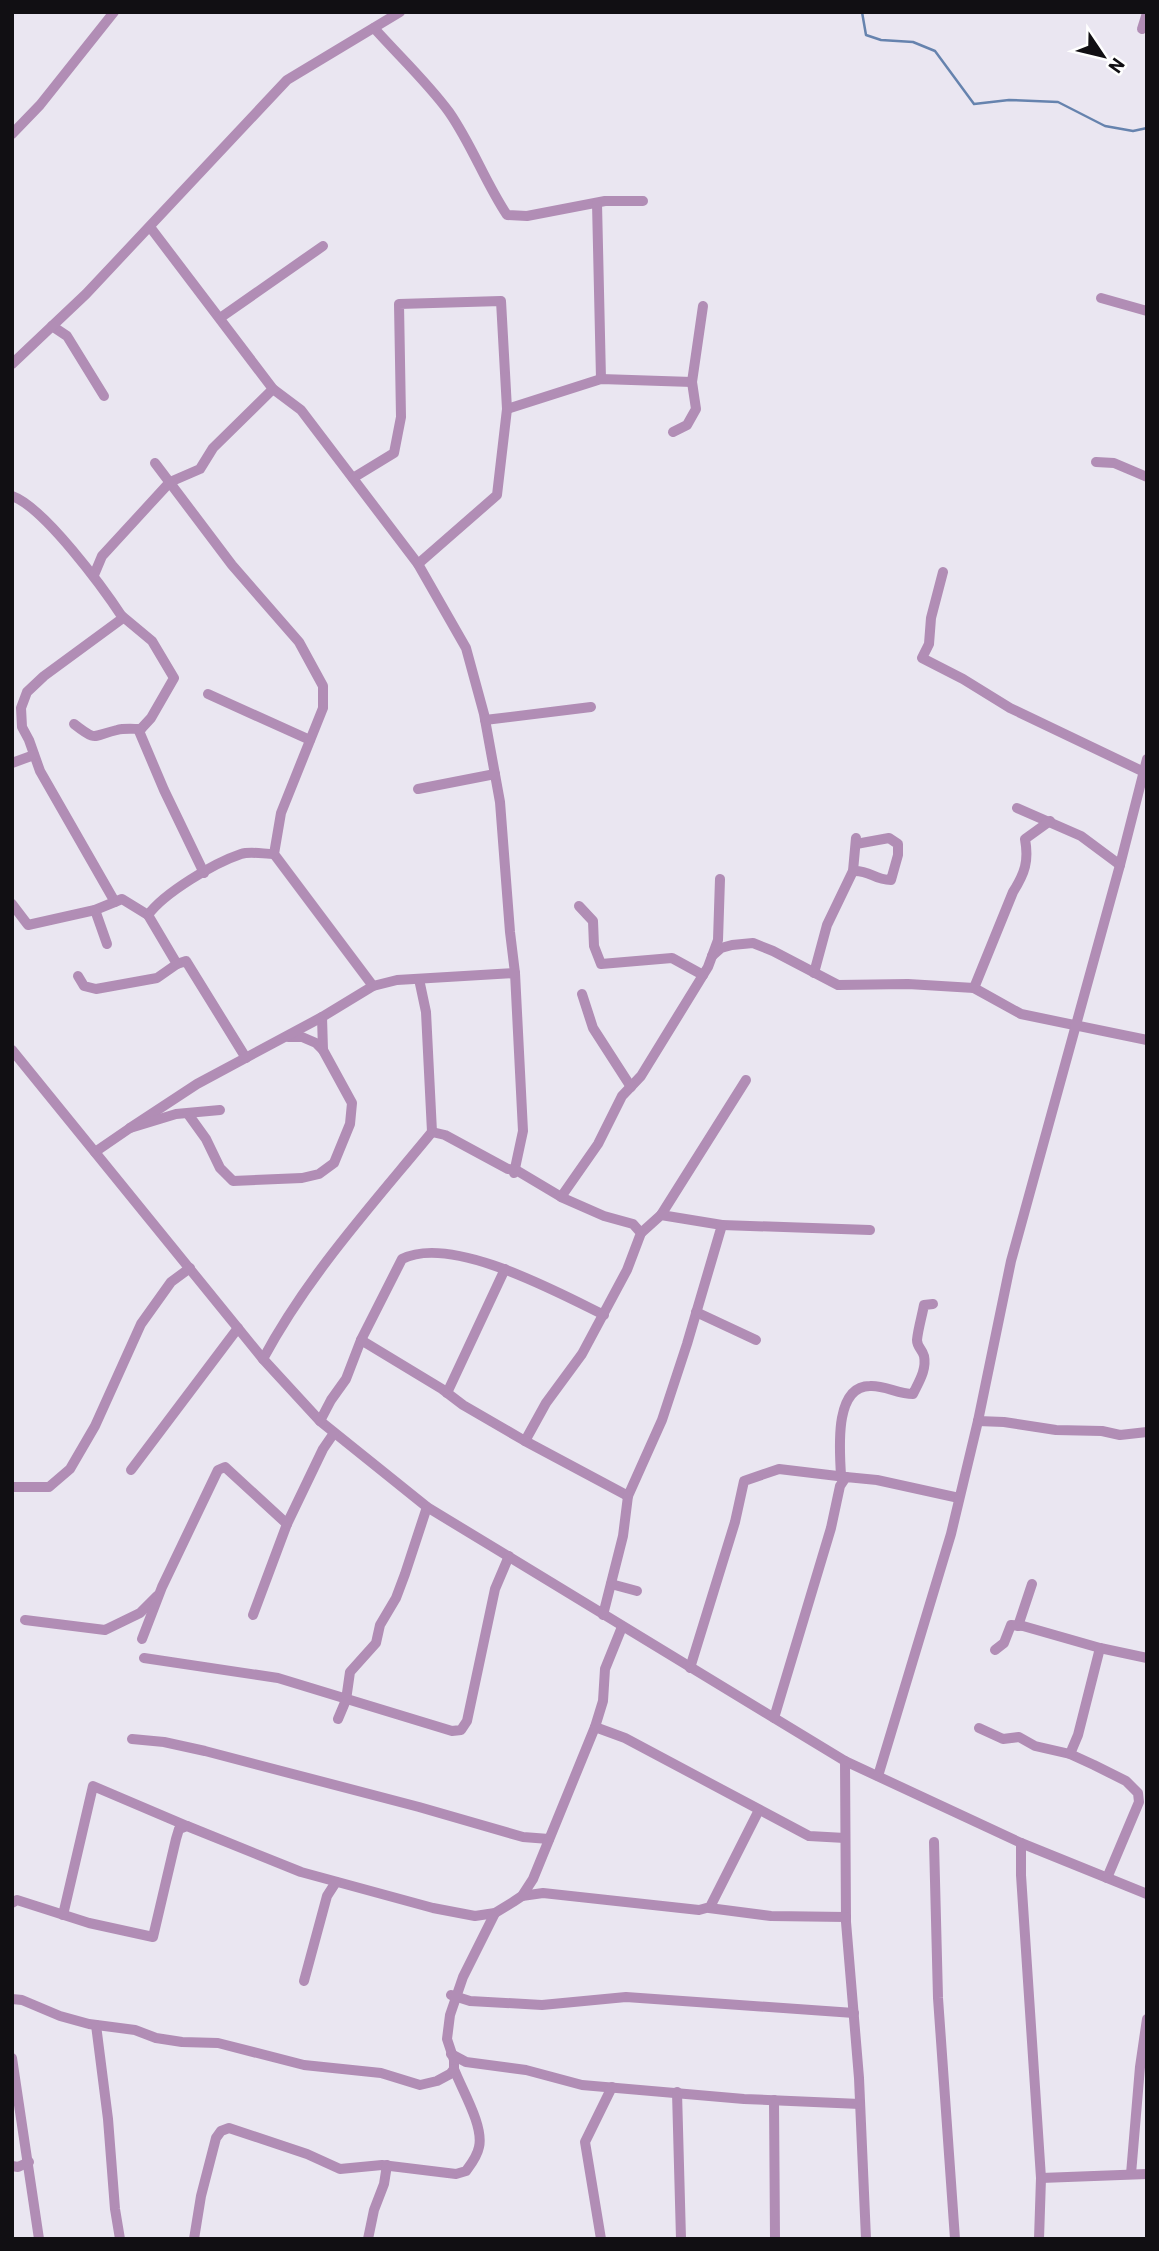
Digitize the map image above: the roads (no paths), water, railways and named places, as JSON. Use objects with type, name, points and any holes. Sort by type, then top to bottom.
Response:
[{"type":"street","points":[[12,134],[40,105],[114,12]]},
{"type":"street","points":[[12,364],[150,227],[287,80],[400,12]]},
{"type":"street","points":[[1142,29],[1147,13]]},
{"type":"street","points":[[374,28],[448,111],[471,148],[492,193],[507,215],[527,216],[597,203],[643,201]]},
{"type":"street","points":[[597,203],[601,379]]},
{"type":"street","points":[[150,227],[273,389],[301,410],[418,564],[466,648],[485,720],[500,802],[515,973],[523,1131],[514,1171]]},
{"type":"street","points":[[220,318],[323,246]]},
{"type":"street","points":[[1101,298],[1147,311]]},
{"type":"street","points":[[353,478],[394,453],[401,417],[399,304],[501,300],[507,409],[497,495],[418,564]]},
{"type":"street","points":[[673,432],[687,425],[696,409],[692,382],[703,306]]},
{"type":"street","points":[[52,326],[67,336],[104,396]]},
{"type":"street","points":[[507,409],[601,379],[692,382]]},
{"type":"street","points":[[94,575],[102,555],[170,482],[200,469],[213,448],[273,389]]},
{"type":"street","points":[[1097,462],[1114,463],[1147,477]]},
{"type":"street","points":[[155,463],[232,565],[299,642],[323,686],[323,708],[281,813],[274,854],[373,986]]},
{"type":"street","points":[[12,496],[16,496],[40,517],[94,575],[122,616],[152,641],[174,678],[151,718],[141,729],[118,729],[100,736],[90,736],[74,724]]},
{"type":"street","points":[[943,572],[930,618],[929,644],[922,658],[1010,708],[1144,772]]},
{"type":"street","points":[[115,902],[40,771],[22,727],[21,708],[27,692],[44,676],[123,618],[122,616]]},
{"type":"street","points":[[208,694],[310,740]]},
{"type":"street","points":[[485,720],[591,707]]},
{"type":"street","points":[[141,729],[164,790],[204,873]]},
{"type":"street","points":[[12,763],[34,755]]},
{"type":"street","points":[[878,1776],[959,1498],[1011,1261],[1147,758]]},
{"type":"street","points":[[418,789],[495,774]]},
{"type":"street","points":[[1017,808],[1081,836],[1120,865]]},
{"type":"street","points":[[974,988],[1021,878],[1028,856],[1025,838],[1049,821]]},
{"type":"street","points":[[814,974],[827,925],[853,871],[856,841],[889,838],[898,844],[891,880],[879,880],[866,870],[853,871]]},
{"type":"street","points":[[148,915],[170,894],[243,853],[274,854]]},
{"type":"street","points":[[561,1197],[598,1144],[622,1096],[641,1076],[703,975],[718,940],[720,879]]},
{"type":"street","points":[[12,904],[28,925],[95,910],[122,899],[148,915],[177,964]]},
{"type":"street","points":[[579,906],[593,921],[594,946],[601,964],[672,958],[703,975]]},
{"type":"street","points":[[95,910],[107,944]]},
{"type":"street","points":[[712,956],[721,948],[753,943],[838,985],[908,984],[974,988],[1021,1014],[1147,1040]]},
{"type":"street","points":[[78,976],[84,986],[96,989],[156,978],[186,961],[246,1058]]},
{"type":"street","points":[[95,1152],[197,1084],[322,1017],[373,986],[397,980],[515,973]]},
{"type":"street","points":[[263,1359],[308,1284],[432,1132],[426,1012],[419,979]]},
{"type":"street","points":[[582,994],[593,1028],[631,1087]]},
{"type":"street","points":[[322,1017],[323,1050]]},
{"type":"street","points":[[188,1114],[206,1139],[220,1168],[233,1181],[302,1178],[319,1174],[334,1163],[350,1124],[352,1103],[323,1050],[316,1043],[302,1037],[286,1037]]},
{"type":"street","points":[[12,1050],[263,1359],[320,1421],[427,1507],[845,1761],[1021,1843],[1147,1894]]},
{"type":"street","points":[[525,1441],[545,1403],[582,1354],[604,1315],[627,1270],[641,1233],[661,1215],[746,1080]]},
{"type":"street","points":[[130,1128],[176,1114],[220,1110]]},
{"type":"street","points":[[432,1132],[445,1135],[561,1197],[604,1216],[633,1224],[641,1233]]},
{"type":"street","points":[[661,1215],[722,1225],[870,1230]]},
{"type":"street","points":[[603,1615],[623,1536],[628,1496],[662,1420],[722,1225]]},
{"type":"street","points":[[320,1421],[346,1379],[360,1340],[402,1259],[413,1253],[448,1254],[478,1260],[530,1279],[604,1315]]},
{"type":"street","points":[[12,1487],[49,1487],[71,1469],[95,1426],[141,1324],[171,1282],[190,1268]]},
{"type":"street","points":[[447,1393],[505,1269]]},
{"type":"street","points":[[774,1718],[844,1476],[839,1436],[842,1415],[857,1390],[869,1385],[913,1394],[923,1369],[924,1356],[917,1338],[923,1305],[933,1304]]},
{"type":"street","points":[[696,1312],[757,1340]]},
{"type":"street","points":[[131,1471],[238,1328]]},
{"type":"street","points":[[360,1340],[486,1420],[628,1496]]},
{"type":"street","points":[[978,1421],[1056,1430],[1102,1431],[1120,1435],[1147,1433]]},
{"type":"street","points":[[253,1615],[287,1524],[323,1449],[334,1433]]},
{"type":"street","points":[[142,1639],[160,1593],[218,1470],[225,1467],[287,1524]]},
{"type":"street","points":[[690,1668],[735,1522],[744,1481],[779,1469],[877,1480],[959,1498]]},
{"type":"street","points":[[338,1719],[346,1700],[349,1672],[376,1643],[380,1625],[396,1598],[405,1574],[427,1507]]},
{"type":"street","points":[[144,1658],[278,1678],[452,1731],[461,1730],[465,1727],[495,1589],[509,1556]]},
{"type":"street","points":[[611,1584],[637,1591]]},
{"type":"street","points":[[1018,1626],[1032,1584]]},
{"type":"street","points":[[26,1620],[105,1630],[140,1613],[160,1593]]},
{"type":"street","points":[[995,1650],[1004,1643],[1011,1625],[1147,1658]]},
{"type":"street","points":[[522,1896],[533,1879],[595,1727],[603,1701],[605,1670],[622,1627]]},
{"type":"street","points":[[1070,1754],[1078,1735],[1100,1648]]},
{"type":"street","points":[[595,1727],[625,1738],[809,1836],[845,1838]]},
{"type":"street","points":[[979,1728],[994,1736],[1019,1737],[1035,1746],[1070,1754],[1126,1781],[1143,1798],[1107,1878]]},
{"type":"street","points":[[132,1739],[191,1748],[419,1807],[523,1838],[549,1839]]},
{"type":"street","points":[[845,1761],[846,1917],[866,2239]]},
{"type":"street","points":[[63,1915],[93,1786],[300,1872],[433,1908],[475,1916],[495,1913],[522,1896],[543,1893],[771,1916],[846,1917]]},
{"type":"street","points":[[709,1908],[759,1810]]},
{"type":"street","points":[[14,1900],[89,1923],[153,1937],[179,1829],[187,1826]]},
{"type":"street","points":[[934,1842],[938,1998],[955,2239]]},
{"type":"street","points":[[1021,1843],[1041,2178],[1039,2239]]},
{"type":"street","points":[[304,1981],[327,1896],[336,1882]]},
{"type":"street","points":[[194,2239],[201,2196],[216,2138],[221,2131],[229,2128],[307,2154],[340,2169],[387,2165],[456,2174],[466,2171],[480,2146],[480,2132],[454,2069],[447,2039],[453,1996],[495,1913]]},
{"type":"street","points":[[453,1996],[470,2001],[542,2005],[626,1997],[854,2013]]},
{"type":"street","points":[[12,1999],[96,2025],[135,2030],[169,2040],[218,2043],[304,2065],[381,2073],[420,2085],[443,2078],[454,2069]]},
{"type":"street","points":[[1131,2174],[1147,2019]]},
{"type":"street","points":[[96,2025],[120,2239]]},
{"type":"street","points":[[451,2054],[466,2063],[526,2070],[582,2085],[859,2104]]},
{"type":"street","points":[[12,2058],[39,2239]]},
{"type":"street","points":[[601,2239],[584,2141],[612,2087]]},
{"type":"street","points":[[677,2092],[681,2239]]},
{"type":"street","points":[[774,2100],[775,2239]]},
{"type":"street","points":[[12,2166],[18,2167],[29,2162]]},
{"type":"street","points":[[369,2239],[387,2165]]},
{"type":"street","points":[[1041,2178],[1147,2174]]},
{"type":"waterway","points":[[862,12],[866,35],[881,40],[913,42],[935,51],[974,104],[1009,100],[1058,102],[1105,126],[1133,131],[1147,128]]}]
